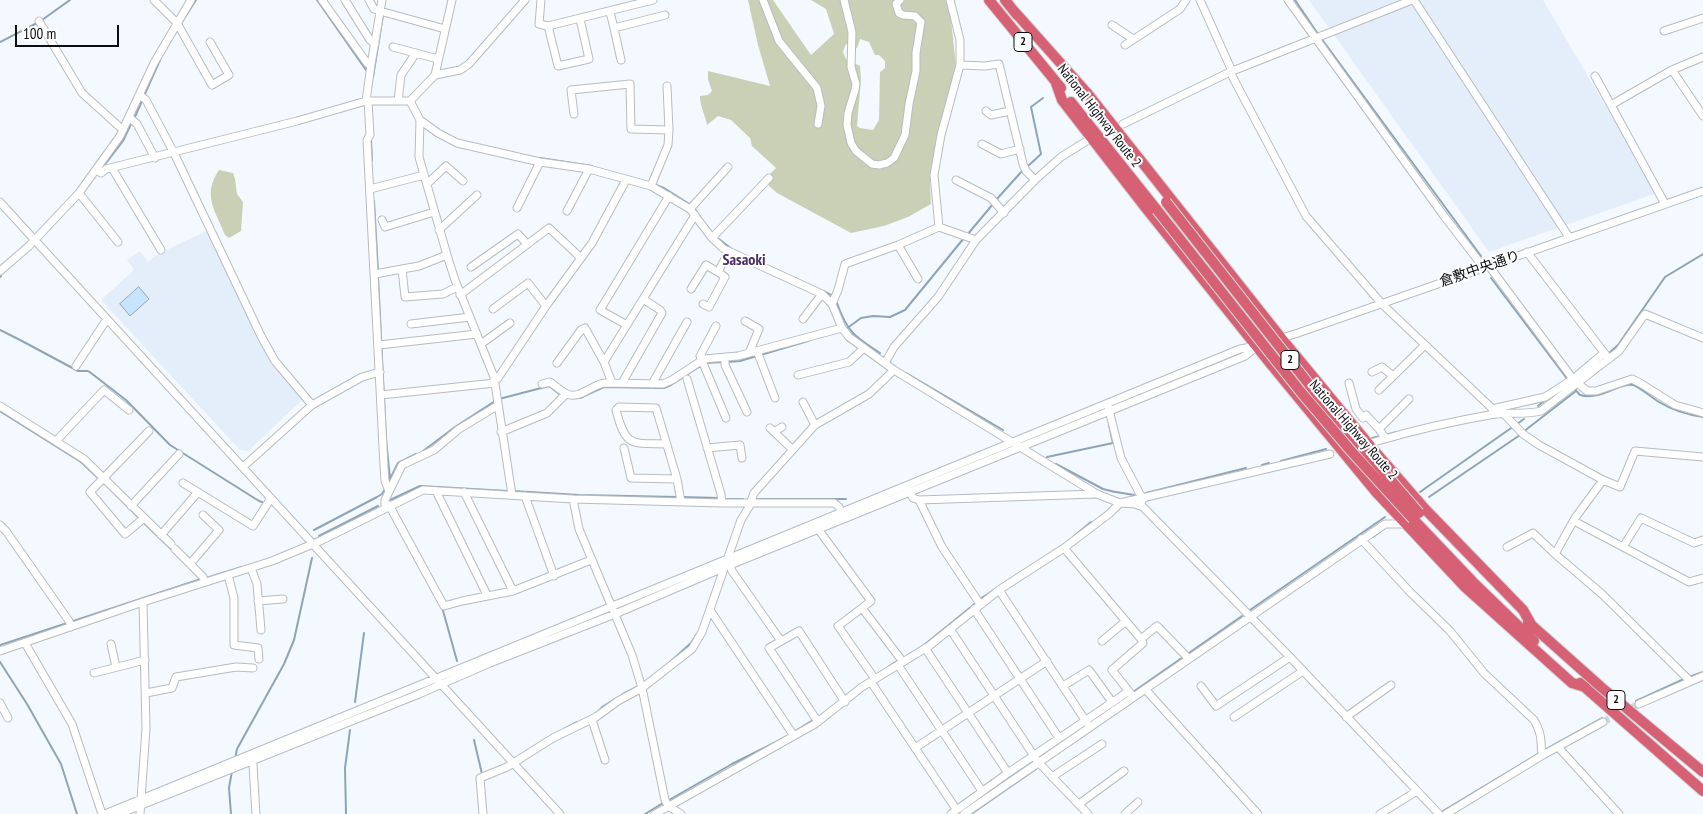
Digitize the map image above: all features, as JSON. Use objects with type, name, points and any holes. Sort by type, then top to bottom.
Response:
[{"type":"highway","name":"National Highway Route 2","points":[[989,0],[1300,391],[1351,451],[1480,588],[1584,687],[1703,791]]},
{"type":"highway","name":"National Highway Route 2","points":[[1005,0],[1166,202],[1413,519],[1480,576],[1601,688],[1703,772]]},
{"type":"highway","points":[[1014,11],[1088,94],[1282,339],[1371,447],[1418,502],[1523,610],[1532,626]]},
{"type":"highway","points":[[1056,83],[1062,100],[1144,207],[1376,492],[1413,519]]},
{"type":"street","points":[[154,0],[178,25],[212,85],[229,75],[210,42]]},
{"type":"street","points":[[0,271],[35,240],[98,171],[123,130],[132,120],[154,63],[191,0]]},
{"type":"street","points":[[322,0],[366,63],[371,65]]},
{"type":"street","points":[[345,0],[370,40],[375,44]]},
{"type":"street","points":[[369,0],[374,8],[383,12],[445,29]]},
{"type":"street","points":[[382,0],[383,12],[371,65],[367,101],[370,135],[367,140],[372,189],[381,344],[380,372],[388,488],[385,500],[387,507],[444,606],[513,591],[591,560]]},
{"type":"street","points":[[98,171],[155,158],[367,101],[410,101],[435,75],[452,0]]},
{"type":"street","points":[[435,75],[460,70],[469,64],[525,0]]},
{"type":"street","points":[[541,0],[539,24],[548,26],[653,0]]},
{"type":"street","points":[[763,0],[779,41],[816,88],[821,106],[818,124]]},
{"type":"street","points":[[844,0],[852,32],[851,67],[856,84],[856,90],[848,113],[848,134],[856,151],[872,164],[879,165],[894,158],[903,140],[916,71],[916,53],[921,22],[915,16],[903,15],[898,12],[896,4],[900,0]]},
{"type":"street","points":[[939,227],[934,175],[941,136],[960,64],[960,40],[950,0]]},
{"type":"street","points":[[1124,44],[1180,9],[1186,0]]},
{"type":"street","points":[[1200,0],[1231,71],[1306,216],[1382,304],[1498,412],[1539,445],[1603,480],[1620,487],[1635,451],[1703,457]]},
{"type":"street","points":[[1288,0],[1320,37],[1444,216],[1486,267],[1572,383],[1587,391],[1632,380],[1675,405],[1703,413]]},
{"type":"street","points":[[1123,124],[1231,71],[1413,0],[1569,237]]},
{"type":"street","points":[[610,12],[621,60]]},
{"type":"street","points":[[614,28],[665,15]]},
{"type":"street","points":[[1664,30],[1703,18]]},
{"type":"street","points":[[548,26],[558,66],[581,61],[589,59],[580,19]]},
{"type":"street","points":[[39,20],[82,93],[123,130]]},
{"type":"street","points":[[1112,25],[1134,39]]},
{"type":"street","points":[[393,46],[438,59]]},
{"type":"street","points":[[398,101],[401,75],[416,53]]},
{"type":"street","points":[[1611,105],[1672,70],[1703,56]]},
{"type":"street","points":[[960,64],[986,66],[999,64],[1025,168],[1035,180]]},
{"type":"street","points":[[1672,70],[1703,116]]},
{"type":"street","points":[[1595,76],[1665,204]]},
{"type":"street","points":[[574,114],[570,90],[630,84],[631,129],[669,130]]},
{"type":"street","points":[[651,184],[668,145],[667,86]]},
{"type":"street","points":[[142,97],[174,153],[261,336],[275,361],[312,405]]},
{"type":"street","points":[[410,101],[420,120],[438,133],[457,143],[540,162],[589,169],[626,180],[651,184],[692,209],[713,237],[729,251],[822,294],[832,304],[843,330],[894,370],[1096,494],[1120,503],[1143,507],[1290,657],[1439,814]]},
{"type":"street","points":[[986,111],[990,115],[1010,111]]},
{"type":"street","points":[[132,120],[155,158]]},
{"type":"street","points":[[420,120],[419,157],[457,287],[481,344],[494,382],[512,492]]},
{"type":"street","points":[[885,363],[894,347],[938,297],[976,240],[1035,180],[1061,157],[1085,142]]},
{"type":"street","points":[[982,144],[1002,154],[1020,149]]},
{"type":"street","points":[[517,208],[540,162]]},
{"type":"street","points":[[426,184],[446,166],[463,181]]},
{"type":"street","points":[[604,362],[642,299],[692,209],[728,167]]},
{"type":"street","points":[[112,168],[161,250]]},
{"type":"street","points":[[567,211],[589,169]]},
{"type":"street","points":[[372,189],[424,175]]},
{"type":"street","points":[[713,237],[769,178]]},
{"type":"street","points":[[383,395],[494,382],[592,242],[626,180]]},
{"type":"street","points":[[956,180],[991,198],[1004,213]]},
{"type":"street","name":"倉敷中央通り","points":[[843,516],[1109,407],[1240,349],[1282,339],[1703,191]]},
{"type":"street","points":[[79,193],[118,242]]},
{"type":"street","points":[[440,230],[477,195]]},
{"type":"street","points":[[626,325],[600,310],[669,196]]},
{"type":"street","points":[[0,202],[560,814]]},
{"type":"street","points":[[382,220],[385,227],[434,212]]},
{"type":"street","points":[[832,304],[845,264],[898,245],[939,227],[976,240]]},
{"type":"street","points":[[460,295],[549,228],[581,258]]},
{"type":"street","points":[[471,267],[518,234],[527,244]]},
{"type":"street","points":[[898,245],[918,279]]},
{"type":"street","points":[[718,272],[729,251]]},
{"type":"street","points":[[1527,252],[1606,356]]},
{"type":"street","points":[[377,274],[419,266],[447,255]]},
{"type":"street","points":[[691,289],[706,265],[725,277],[709,307],[703,304]]},
{"type":"street","points":[[402,269],[405,297],[444,294],[457,287]]},
{"type":"street","points":[[493,309],[528,282],[546,306]]},
{"type":"street","points":[[803,319],[822,294]]},
{"type":"street","points":[[622,383],[662,313],[642,299]]},
{"type":"street","points":[[1498,412],[1534,412],[1545,408],[1561,391],[1606,356],[1620,351],[1645,314],[1703,338]]},
{"type":"street","points":[[411,324],[470,317]]},
{"type":"street","points":[[76,366],[107,319]]},
{"type":"street","points":[[652,384],[687,322]]},
{"type":"street","points":[[744,322],[759,329],[755,354],[775,398]]},
{"type":"street","points":[[481,344],[510,323]]},
{"type":"street","points":[[716,326],[700,356],[726,418]]},
{"type":"street","points":[[557,363],[584,328],[604,362],[612,383]]},
{"type":"street","points":[[542,384],[550,382],[564,396],[574,396],[600,383],[652,384],[668,382],[702,364],[704,359],[725,361],[843,330]]},
{"type":"street","points":[[381,344],[477,334]]},
{"type":"street","points":[[1379,390],[1425,345]]},
{"type":"street","points":[[798,375],[849,362],[864,348]]},
{"type":"street","points":[[725,361],[747,412]]},
{"type":"street","points":[[1372,372],[1382,366],[1393,376]]},
{"type":"street","points":[[483,814],[480,778],[514,763],[575,726],[592,720],[692,649],[702,632],[741,520],[749,507],[754,493],[815,425],[870,394],[894,370]]},
{"type":"street","points":[[243,467],[312,405],[362,378],[380,372]]},
{"type":"street","points":[[687,379],[721,500]]},
{"type":"street","points":[[1349,383],[1356,409],[1363,418],[1366,415],[1383,435]]},
{"type":"street","points":[[56,441],[104,390],[129,410]]},
{"type":"street","points":[[1383,435],[1498,412],[1561,391]]},
{"type":"street","points":[[501,432],[547,413],[564,396]]},
{"type":"street","points":[[1374,442],[1383,435],[1409,399]]},
{"type":"street","points":[[388,488],[402,465],[434,450],[459,429],[497,402]]},
{"type":"street","points":[[803,402],[815,425]]},
{"type":"street","points":[[0,406],[84,459],[102,480],[161,535],[204,580]]},
{"type":"street","points":[[667,444],[635,443],[628,439],[622,431],[616,410],[619,407],[656,408],[667,444],[677,479],[681,499]]},
{"type":"street","points":[[1109,407],[1122,458],[1142,498],[1143,507]]},
{"type":"street","points":[[782,427],[772,430],[792,450]]},
{"type":"street","points":[[142,519],[125,534],[90,492],[149,431]]},
{"type":"street","points":[[707,448],[740,445],[742,458]]},
{"type":"street","points":[[624,448],[631,478],[677,479]]},
{"type":"street","points":[[131,506],[179,454]]},
{"type":"street","points":[[655,814],[819,721],[873,681],[925,648],[999,590],[1064,548],[1109,514],[1120,503],[1330,454]]},
{"type":"street","points":[[1555,554],[1574,521],[1603,480]]},
{"type":"street","points":[[183,483],[253,526],[271,498]]},
{"type":"street","points":[[908,489],[913,498],[919,500],[1096,494]]},
{"type":"street","points":[[0,651],[25,643],[70,624],[144,602],[204,580],[228,575],[272,561],[313,544],[423,490],[512,492],[525,496],[573,498],[721,500],[750,503],[834,503],[843,516]]},
{"type":"street","points":[[436,491],[487,596]]},
{"type":"street","points":[[161,535],[198,492]]},
{"type":"street","points":[[464,492],[513,591]]},
{"type":"street","points":[[525,496],[554,576]]},
{"type":"street","points":[[573,498],[579,529],[630,648],[641,686],[668,806],[681,814]]},
{"type":"street","points":[[919,500],[942,547],[977,607],[1020,679],[1060,738]]},
{"type":"street","points":[[190,564],[219,530],[203,515]]},
{"type":"street","points":[[25,643],[72,724],[103,814],[140,802],[251,757],[411,698],[439,681],[611,606],[818,529],[843,516]]},
{"type":"street","points":[[439,681],[615,614],[727,564],[843,516]]},
{"type":"street","points":[[1623,547],[1641,518],[1694,543],[1703,540]]},
{"type":"street","points":[[818,529],[871,601],[838,626],[916,748],[953,812],[1008,773],[1036,759],[1060,738],[1088,723],[1112,702],[1145,689],[1187,656],[1363,541],[1385,524],[1413,519]]},
{"type":"street","points":[[1574,521],[1689,582],[1702,579]]},
{"type":"street","points":[[0,525],[70,624]]},
{"type":"street","points":[[1506,547],[1533,533],[1602,594],[1688,679]]},
{"type":"street","points":[[1363,541],[1450,631],[1484,673],[1534,720],[1542,741],[1542,753]]},
{"type":"street","points":[[1064,548],[1143,643],[1112,670],[1132,694]]},
{"type":"street","points":[[727,564],[781,641]]},
{"type":"street","points":[[251,568],[257,584],[261,630]]},
{"type":"street","points":[[228,575],[234,598],[234,645],[258,648],[259,659]]},
{"type":"street","points":[[999,590],[1088,723]]},
{"type":"street","points":[[258,601],[283,599]]},
{"type":"street","points":[[140,814],[146,728],[144,602]]},
{"type":"street","points":[[862,608],[901,663],[942,731],[982,790]]},
{"type":"street","points":[[710,610],[794,736]]},
{"type":"street","points":[[1102,640],[1126,621]]},
{"type":"street","points":[[1141,639],[1157,626],[1187,656]]},
{"type":"street","points":[[950,629],[1036,759],[1088,814]]},
{"type":"street","points":[[819,721],[769,648],[799,631],[845,702]]},
{"type":"street","points":[[111,644],[116,667]]},
{"type":"street","points":[[925,648],[1008,773]]},
{"type":"street","points":[[1201,686],[1216,706],[1290,657]]},
{"type":"street","points":[[94,673],[145,660]]},
{"type":"street","points":[[916,748],[1047,661]]},
{"type":"street","points":[[146,693],[172,688],[176,677],[236,667],[253,668]]},
{"type":"street","points":[[1063,686],[1089,670],[1112,702]]},
{"type":"street","points":[[1234,717],[1303,671]]},
{"type":"street","points":[[1639,704],[1688,679],[1703,676]]},
{"type":"street","points":[[1346,717],[1391,685]]},
{"type":"street","points":[[1145,689],[1258,814]]},
{"type":"street","points":[[964,814],[1036,759],[1132,694]]},
{"type":"street","points":[[0,703],[8,718]]},
{"type":"street","points":[[592,720],[605,760]]},
{"type":"street","points":[[1446,814],[1542,753],[1558,747],[1603,722]]},
{"type":"street","points":[[1052,777],[1102,744]]},
{"type":"street","points":[[1558,747],[1619,814]]},
{"type":"street","points":[[251,757],[256,814]]},
{"type":"street","points":[[1079,804],[1124,771]]},
{"type":"street","points":[[1380,814],[1417,791]]},
{"type":"street","points":[[119,814],[140,802]]},
{"type":"street","points":[[1125,814],[1138,802]]},
{"type":"shaded area","points":[[1309,0],[1543,0],[1657,193],[1489,252]]},
{"type":"shaded area","points":[[208,230],[258,334],[304,398],[248,451],[240,450],[101,300],[134,270],[127,260],[140,251],[148,262],[158,254]]},
{"type":"green space","points":[[748,0],[773,0],[811,55],[834,34],[826,9],[811,0],[949,0],[956,67],[940,132],[930,184],[931,204],[908,217],[884,226],[851,233],[777,193],[769,186],[767,177],[776,168],[752,146],[750,138],[731,120],[718,116],[707,125],[700,100],[700,96],[708,95],[712,91],[708,79],[708,71],[770,86]],"holes":[[[860,39],[869,42],[875,55],[879,55],[885,61],[885,68],[880,72],[879,120],[873,130],[857,126],[861,80],[860,66],[846,59],[843,52],[846,44],[857,48]]]},
{"type":"green space","points":[[219,170],[233,173],[237,194],[243,202],[241,231],[229,238],[225,235],[212,202],[211,187]]},
{"type":"water","points":[[139,287],[149,299],[130,316],[120,304]]},
{"type":"waterway","points":[[42,20],[70,0]]},
{"type":"waterway","points":[[180,25],[196,0]]},
{"type":"waterway","points":[[317,0],[366,70]]},
{"type":"waterway","points":[[1295,0],[1318,34]]},
{"type":"waterway","points":[[373,77],[383,15]]},
{"type":"waterway","points":[[0,42],[37,23]]},
{"type":"waterway","points":[[1321,38],[1481,256]]},
{"type":"waterway","points":[[144,96],[160,60]]},
{"type":"waterway","points":[[1027,167],[1041,154],[1031,107],[1043,98]]},
{"type":"waterway","points":[[134,119],[142,101]]},
{"type":"waterway","points":[[103,167],[123,141],[131,124]]},
{"type":"waterway","points":[[371,139],[372,161]]},
{"type":"waterway","points":[[540,158],[592,166]]},
{"type":"waterway","points":[[996,200],[1023,170]]},
{"type":"waterway","points":[[656,185],[691,205]]},
{"type":"waterway","points":[[374,201],[378,271]]},
{"type":"waterway","points":[[967,235],[993,204]]},
{"type":"waterway","points":[[694,208],[703,221]]},
{"type":"waterway","points":[[846,329],[861,318],[873,316],[890,317],[905,310],[964,238]]},
{"type":"waterway","points":[[719,239],[733,250]]},
{"type":"waterway","points":[[1608,354],[1618,345],[1665,277],[1703,254]]},
{"type":"waterway","points":[[378,276],[386,439],[390,478]]},
{"type":"waterway","points":[[1491,278],[1568,380]]},
{"type":"waterway","points":[[824,291],[833,296]]},
{"type":"waterway","points":[[837,303],[844,321],[853,333],[880,353]]},
{"type":"waterway","points":[[0,330],[78,371],[88,371],[126,400],[170,445],[262,502]]},
{"type":"waterway","points":[[728,362],[740,361],[808,341]]},
{"type":"waterway","points":[[1597,363],[1605,357]]},
{"type":"waterway","points":[[706,363],[723,362]]},
{"type":"waterway","points":[[566,398],[580,398],[604,387],[664,388],[702,365]]},
{"type":"waterway","points":[[906,373],[1003,430]]},
{"type":"waterway","points":[[1574,388],[1580,395],[1596,396],[1622,386],[1633,385],[1669,407],[1703,417]]},
{"type":"waterway","points":[[499,399],[549,386],[562,396]]},
{"type":"waterway","points":[[1523,432],[1576,391]]},
{"type":"waterway","points":[[1525,405],[1547,400]]},
{"type":"waterway","points":[[423,451],[495,401]]},
{"type":"waterway","points":[[1538,406],[1543,402]]},
{"type":"waterway","points":[[0,411],[81,462],[99,479]]},
{"type":"waterway","points":[[1420,492],[1524,419]]},
{"type":"waterway","points":[[1047,457],[1113,443],[1109,425]]},
{"type":"waterway","points":[[1385,435],[1397,432]]},
{"type":"waterway","points":[[1429,497],[1520,435]]},
{"type":"waterway","points":[[1372,438],[1380,436]]},
{"type":"waterway","points":[[1281,461],[1326,449]]},
{"type":"waterway","points":[[388,483],[398,463],[416,454]]},
{"type":"waterway","points":[[1262,465],[1269,463]]},
{"type":"waterway","points":[[1056,464],[1103,489],[1115,492]]},
{"type":"waterway","points":[[1146,493],[1246,468]]},
{"type":"waterway","points":[[390,500],[420,486],[508,491]]},
{"type":"waterway","points":[[314,530],[377,497],[382,494],[386,487]]},
{"type":"waterway","points":[[110,489],[140,519]]},
{"type":"waterway","points":[[513,491],[579,495],[678,497]]},
{"type":"waterway","points":[[1116,492],[1134,495]]},
{"type":"waterway","points":[[683,497],[718,498]]},
{"type":"waterway","points":[[723,499],[743,499]]},
{"type":"waterway","points":[[755,499],[846,499]]},
{"type":"waterway","points":[[319,536],[378,506]]},
{"type":"waterway","points":[[1250,610],[1385,517]]},
{"type":"waterway","points":[[143,522],[174,552]]},
{"type":"waterway","points":[[1073,537],[1091,522]]},
{"type":"waterway","points":[[1373,537],[1385,528]]},
{"type":"waterway","points":[[235,759],[237,749],[284,664],[294,640],[312,558]]},
{"type":"waterway","points":[[980,599],[1032,565]]},
{"type":"waterway","points":[[206,578],[242,567]]},
{"type":"waterway","points":[[0,645],[201,579]]},
{"type":"waterway","points":[[905,657],[924,645],[977,602]]},
{"type":"waterway","points":[[442,607],[457,661]]},
{"type":"waterway","points":[[1133,692],[1242,616]]},
{"type":"waterway","points":[[355,702],[364,633]]},
{"type":"waterway","points":[[670,662],[691,643],[696,635]]},
{"type":"waterway","points":[[888,667],[897,661]]},
{"type":"waterway","points":[[0,662],[27,704],[61,764],[77,814]]},
{"type":"waterway","points":[[1689,677],[1703,672]]},
{"type":"waterway","points":[[1636,701],[1684,679]]},
{"type":"waterway","points":[[623,694],[639,686]]},
{"type":"waterway","points":[[1070,745],[1144,694]]},
{"type":"waterway","points":[[599,711],[615,699]]},
{"type":"waterway","points":[[1443,811],[1546,749],[1602,718]]},
{"type":"waterway","points":[[797,730],[813,720]]},
{"type":"waterway","points":[[564,729],[580,722]]},
{"type":"waterway","points":[[1039,758],[1082,727]]},
{"type":"waterway","points":[[346,814],[345,768],[350,730]]},
{"type":"waterway","points":[[669,800],[732,764],[786,737]]},
{"type":"waterway","points":[[474,740],[482,774]]},
{"type":"waterway","points":[[979,798],[1035,760]]},
{"type":"waterway","points":[[971,814],[1036,769]]},
{"type":"waterway","points":[[231,814],[229,788],[232,771]]},
{"type":"waterway","points":[[483,779],[486,814]]},
{"type":"waterway","points":[[645,814],[663,803]]},
{"type":"tunnel","points":[[1095,138],[1119,126]]},
{"type":"tunnel","points":[[1603,722],[1639,704]]},
{"type":"district","name":"Sasaoki","points":[[744,260]]}]
